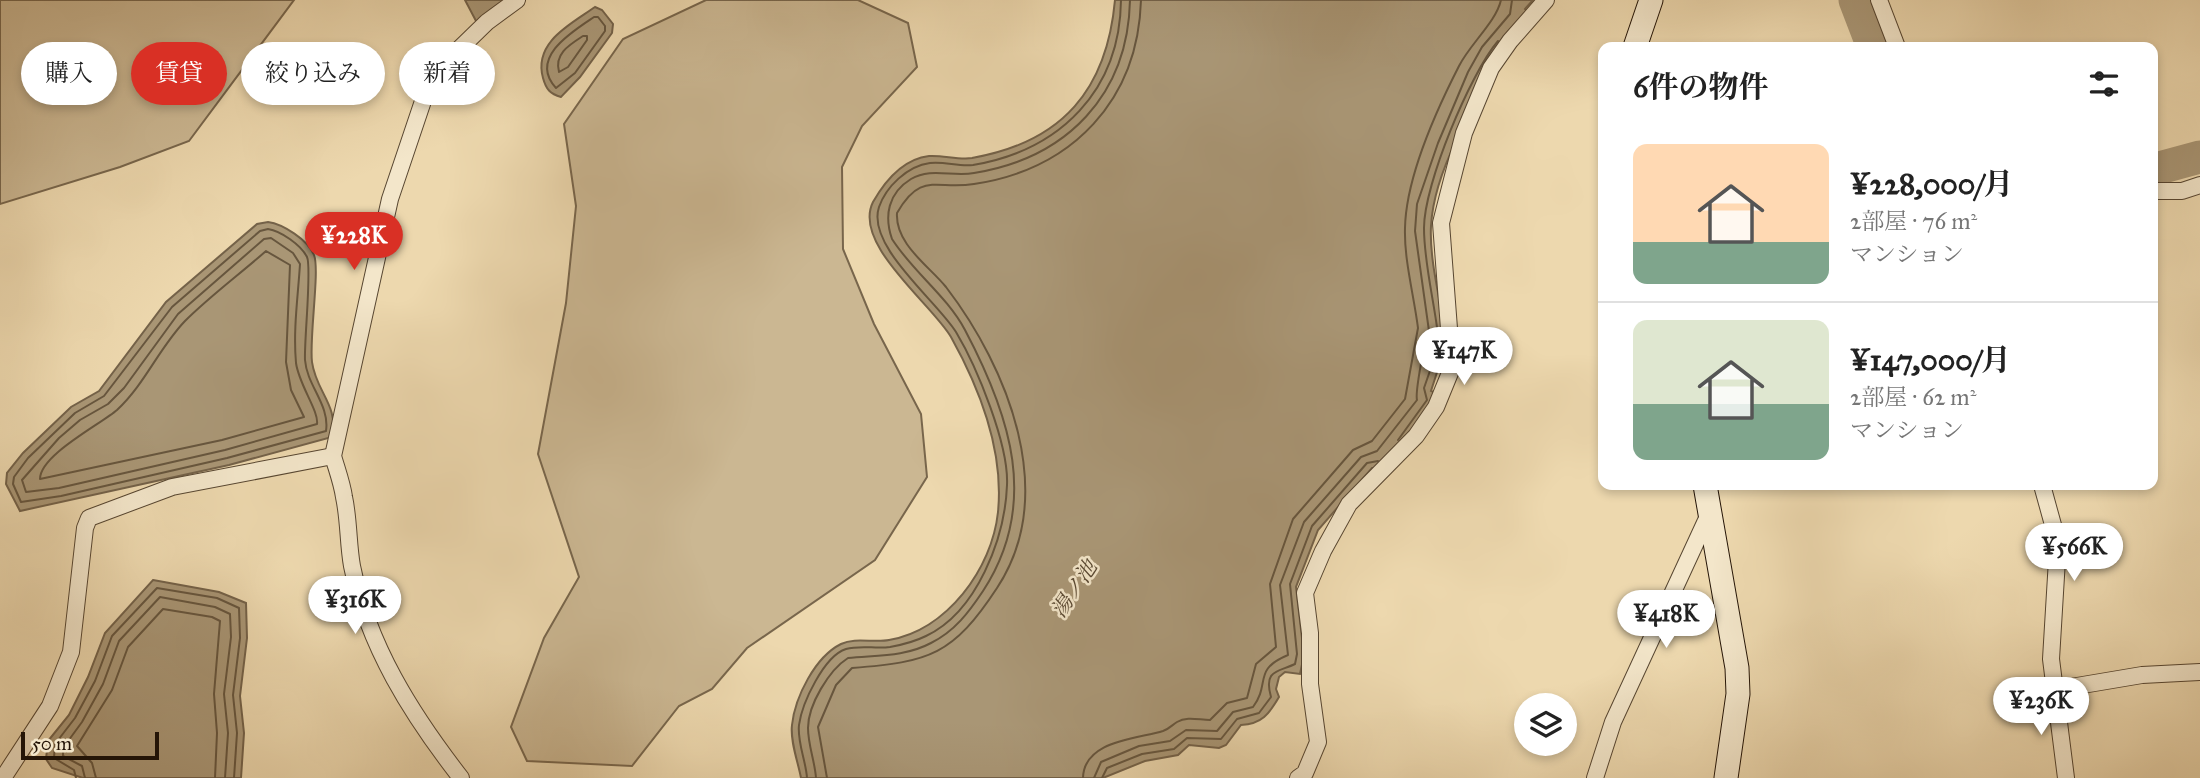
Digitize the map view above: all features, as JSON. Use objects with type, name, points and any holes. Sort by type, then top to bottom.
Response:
[{"type":"main road","points":[[1637,42],[1651,0]]},
{"type":"main road","points":[[1706,490],[1737,668],[1738,694],[1727,778]]},
{"type":"street","points":[[461,778],[412,710],[387,666],[364,610],[352,566],[344,497],[333,456],[390,199],[422,102],[451,57],[487,22],[517,0]]},
{"type":"street","points":[[1298,778],[1306,772],[1318,742],[1310,684],[1310,633],[1305,593],[1323,551],[1349,504],[1416,436],[1436,407],[1452,368],[1441,223],[1464,133],[1491,68],[1546,0]]},
{"type":"street","points":[[1879,0],[1895,42]]},
{"type":"street","points":[[2158,191],[2182,191],[2200,185]]},
{"type":"street","points":[[3,778],[50,706],[71,652],[85,528],[89,518],[172,487],[333,456]]},
{"type":"street","points":[[2043,490],[2058,543],[2053,690],[2066,778]]},
{"type":"street","points":[[1595,778],[1613,722],[1710,512]]},
{"type":"street","points":[[2053,690],[2142,675],[2200,672]]},
{"type":"shaded area","points":[[0,0],[294,0],[263,42],[241,42],[241,71],[227,90],[227,42],[131,42],[131,105],[216,105],[189,141],[120,167],[0,204]]},
{"type":"shaded area","points":[[706,0],[858,0],[908,23],[917,67],[862,126],[842,167],[843,249],[874,324],[921,414],[927,477],[875,560],[747,648],[712,689],[679,706],[632,766],[527,761],[511,727],[544,638],[579,577],[538,454],[566,303],[576,206],[564,124],[623,39]]},
{"type":"water","points":[[465,0],[506,0],[482,23],[476,21]]},
{"type":"water","name":"湯ノ池","points":[[1115,0],[1533,0],[1525,9],[1530,15],[1455,144],[1435,199],[1431,226],[1432,254],[1447,342],[1439,344],[1439,366],[1431,391],[1438,394],[1383,468],[1372,468],[1318,530],[1296,587],[1304,655],[1300,674],[1285,672],[1279,677],[1276,689],[1279,697],[1272,708],[1260,720],[1241,725],[1226,745],[1219,748],[1189,745],[1178,755],[1145,761],[1103,778],[801,778],[793,745],[792,725],[797,702],[815,668],[841,644],[889,640],[910,634],[930,624],[947,610],[963,594],[987,555],[998,512],[997,467],[988,422],[980,399],[951,337],[883,254],[874,236],[870,219],[873,202],[896,172],[920,158],[972,158],[1004,150],[1032,139],[1055,124],[1075,106],[1090,85],[1102,60]]},
{"type":"water","points":[[595,7],[602,10],[613,24],[612,33],[580,77],[561,97],[557,96],[544,82],[541,65],[544,54],[556,35]]},
{"type":"water","points":[[268,222],[294,234],[314,255],[316,275],[312,362],[314,373],[330,407],[332,437],[229,465],[20,511],[6,484],[7,473],[23,453],[71,407],[99,391],[166,302],[257,224]]},
{"type":"water","points":[[153,580],[219,592],[246,603],[247,638],[240,696],[244,733],[241,778],[83,778],[52,768],[46,759],[48,741],[69,715],[88,677],[105,633]]},
{"type":"waterway","points":[[1855,0],[1871,42]]},
{"type":"waterway","points":[[2158,168],[2200,157]]}]
